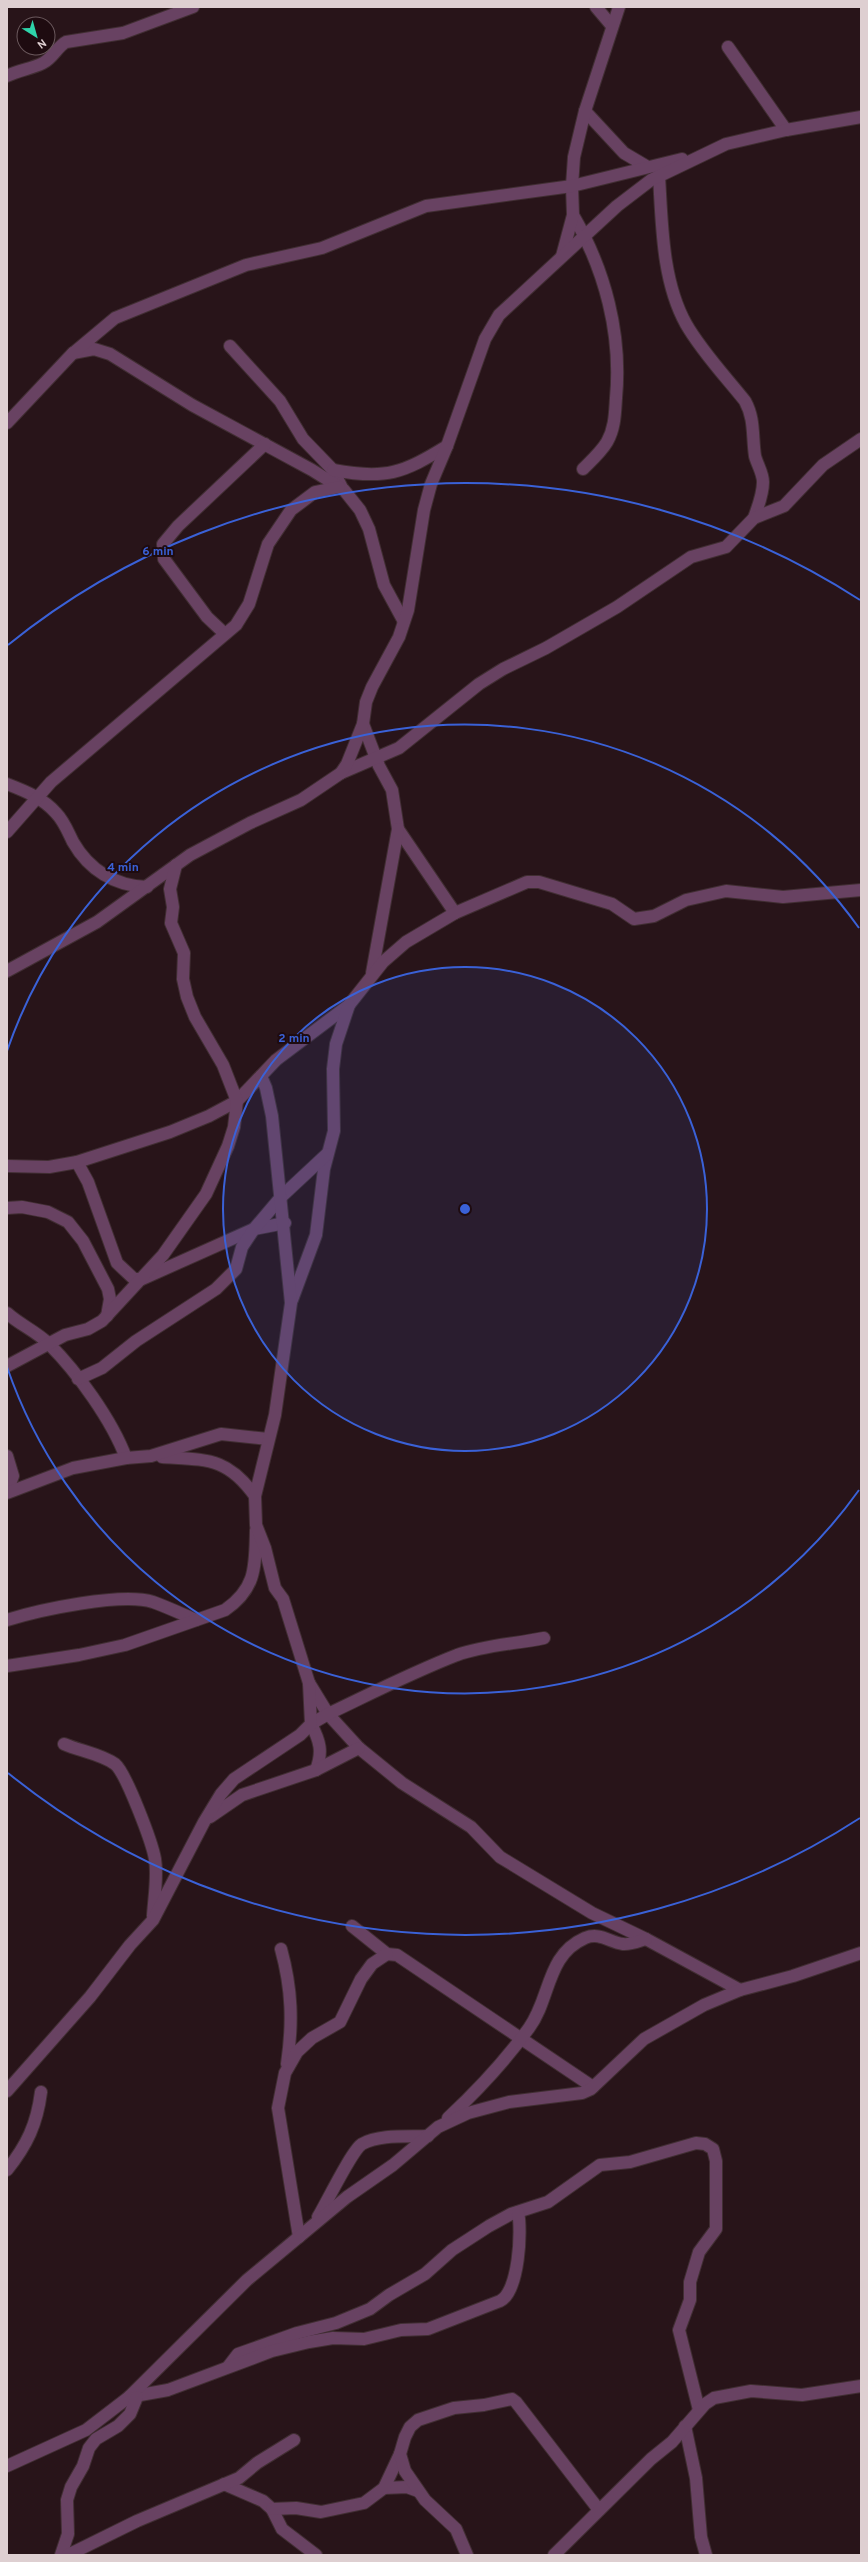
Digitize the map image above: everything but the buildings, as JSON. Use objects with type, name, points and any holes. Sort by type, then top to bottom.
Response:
[{"type":"street","points":[[7,76],[21,69],[43,63],[60,45],[66,42],[124,33],[193,7]]},
{"type":"street","points":[[596,7],[612,26]]},
{"type":"street","points":[[560,261],[573,215],[572,186],[574,157],[585,111],[619,7]]},
{"type":"street","points":[[728,47],[786,130]]},
{"type":"street","points":[[585,111],[624,153],[646,166]]},
{"type":"street","points":[[340,773],[347,764],[364,724],[366,702],[399,637],[403,620],[408,610],[424,510],[431,484],[447,446],[491,326],[499,315],[560,261],[617,206],[659,176],[698,156],[726,144],[786,130],[861,117]]},
{"type":"street","points":[[7,423],[72,354],[115,318],[246,265],[322,248],[426,206],[572,186],[646,166],[698,156]]},
{"type":"street","points":[[659,176],[663,233],[672,290],[686,324],[745,402],[751,416],[754,429],[755,457],[763,481],[760,500],[754,518]]},
{"type":"street","points":[[573,215],[586,236],[613,315],[619,370],[614,424],[607,442],[583,469]]},
{"type":"street","points":[[230,346],[280,401],[306,444],[333,470],[341,489],[363,517],[384,585],[403,620]]},
{"type":"street","points":[[72,354],[94,349],[110,354],[192,405],[265,444],[341,489]]},
{"type":"street","points":[[7,972],[97,922],[176,865],[250,823],[301,800],[340,773],[377,759],[398,748],[439,714],[503,669],[617,608],[691,557],[726,547],[754,518],[784,506],[823,465],[861,439]]},
{"type":"street","points":[[224,634],[207,617],[164,559],[163,544],[178,526],[265,444]]},
{"type":"street","points":[[333,470],[384,475],[416,465],[447,446]]},
{"type":"street","points":[[7,832],[36,797],[93,745],[159,692],[236,625],[249,604],[268,544],[290,510],[315,492],[341,489]]},
{"type":"street","points":[[364,724],[377,759],[392,790],[398,829],[372,974]]},
{"type":"street","points":[[7,784],[36,797],[56,812],[80,853],[91,866],[121,884],[147,887]]},
{"type":"street","points":[[398,829],[455,913]]},
{"type":"street","points":[[7,1366],[71,1333],[88,1329],[107,1316],[142,1279],[167,1249],[215,1178],[234,1127],[237,1101],[223,1064],[195,1017],[187,997],[183,979],[184,953],[171,923],[173,906],[170,888],[176,865]]},
{"type":"street","points":[[7,1166],[49,1167],[78,1162],[170,1132],[208,1116],[237,1101],[276,1060],[349,1005],[372,974],[406,942],[455,913],[527,882],[539,882],[612,904],[634,919],[654,916],[686,900],[726,891],[783,897],[861,890]]},
{"type":"street","points":[[7,1666],[78,1656],[125,1645],[226,1610],[237,1602],[252,1580],[254,1570],[256,1525],[255,1496],[275,1415],[291,1303],[316,1235],[327,1154],[334,1131],[334,1069],[336,1044],[349,1005]]},
{"type":"street","points":[[261,1076],[266,1088],[272,1116],[285,1223],[291,1303]]},
{"type":"street","points":[[78,1379],[102,1368],[136,1341],[216,1289],[236,1269],[242,1247],[254,1229],[282,1196],[327,1154]]},
{"type":"street","points":[[78,1162],[88,1182],[117,1263],[128,1276],[142,1279],[254,1229],[285,1223]]},
{"type":"street","points":[[7,1208],[22,1208],[61,1216],[76,1230],[108,1289],[110,1299],[107,1316]]},
{"type":"street","points":[[7,1313],[49,1344],[78,1379],[113,1431],[126,1458]]},
{"type":"street","points":[[151,1456],[221,1434],[268,1439]]},
{"type":"street","points":[[7,1456],[13,1476],[7,1493]]},
{"type":"street","points":[[7,1493],[73,1468],[126,1458],[151,1456],[214,1462],[226,1466],[235,1472],[255,1496]]},
{"type":"street","points":[[256,1525],[265,1548],[275,1588],[283,1599],[310,1683],[328,1714],[359,1748],[402,1784],[472,1827],[500,1856],[592,1914],[646,1939],[740,1990]]},
{"type":"street","points":[[7,1620],[56,1608],[113,1599],[152,1602],[196,1620]]},
{"type":"street","points":[[7,2091],[90,1997],[130,1945],[153,1920],[204,1822],[221,1794],[234,1779],[300,1735],[311,1724],[328,1714],[457,1655],[504,1643],[518,1644],[544,1638]]},
{"type":"street","points":[[310,1683],[311,1724],[321,1747],[321,1758],[316,1770]]},
{"type":"street","points":[[64,1744],[100,1756],[114,1763],[122,1774],[149,1835],[155,1860],[153,1920]]},
{"type":"street","points":[[204,1822],[242,1796],[316,1770],[359,1748]]},
{"type":"street","points":[[352,1926],[387,1954],[397,1955],[520,2039],[594,2087]]},
{"type":"street","points":[[7,2466],[86,2430],[133,2397],[247,2280],[313,2225],[438,2128],[479,2089],[520,2039],[536,2017],[556,1964],[572,1946],[592,1935],[623,1944],[646,1939]]},
{"type":"street","points":[[281,1949],[290,1981],[292,2033],[278,2108],[299,2237]]},
{"type":"street","points":[[438,2128],[468,2113],[509,2102],[582,2093],[594,2087],[644,2039],[704,2005],[740,1990],[794,1976],[861,1953]]},
{"type":"street","points":[[285,2073],[297,2052],[312,2038],[340,2022],[361,1979],[372,1964],[387,1954]]},
{"type":"street","points":[[7,2170],[24,2148],[34,2124],[41,2092]]},
{"type":"street","points":[[313,2225],[352,2154],[360,2145],[369,2141],[391,2138],[428,2136]]},
{"type":"street","points":[[228,2367],[238,2354],[298,2333],[336,2323],[370,2309],[389,2295],[425,2274],[452,2250],[489,2226],[518,2212],[548,2202],[594,2168],[604,2163],[630,2162],[691,2144],[705,2144],[713,2149],[716,2161],[716,2229],[699,2252],[690,2282],[690,2300],[679,2330],[699,2410]]},
{"type":"street","points":[[133,2397],[168,2390],[228,2367],[309,2342],[333,2338],[364,2339],[401,2330],[428,2329],[504,2300],[514,2278],[520,2245],[521,2224],[518,2212]]},
{"type":"street","points":[[554,2555],[650,2459],[672,2442],[699,2410],[714,2398],[726,2394],[751,2391],[802,2395],[861,2386]]},
{"type":"street","points":[[61,2555],[68,2534],[67,2500],[70,2487],[83,2466],[88,2448],[96,2440],[118,2426],[130,2414],[133,2397]]},
{"type":"street","points":[[272,2509],[296,2508],[321,2512],[352,2507],[372,2499],[384,2488],[400,2454],[408,2430],[418,2420],[454,2408],[484,2405],[512,2399],[516,2402],[599,2510]]},
{"type":"street","points":[[685,2426],[696,2478],[701,2537],[704,2554]]},
{"type":"street","points":[[68,2555],[137,2521],[224,2484],[248,2472],[257,2463],[294,2440]]},
{"type":"street","points":[[400,2454],[405,2471],[418,2491],[456,2530],[467,2555]]},
{"type":"street","points":[[224,2484],[263,2501],[272,2509],[282,2529],[316,2555]]},
{"type":"street","points":[[384,2488],[407,2487],[418,2491]]}]
